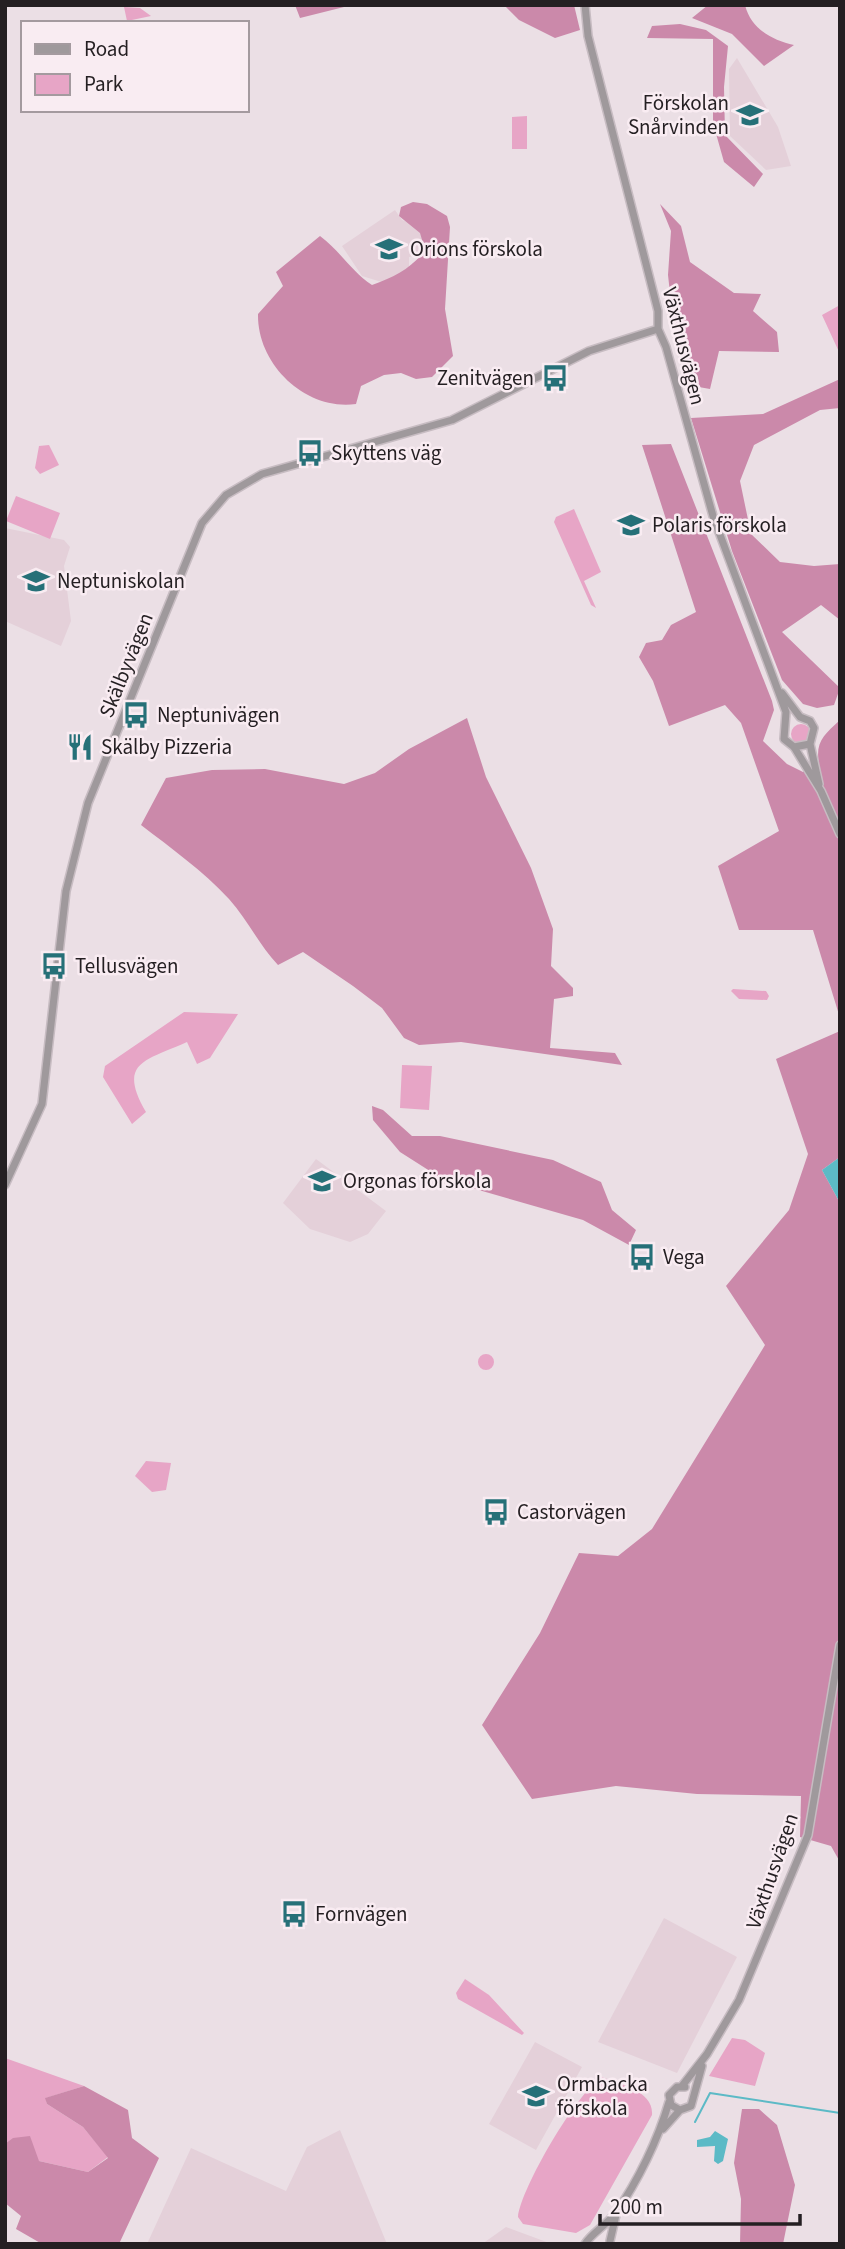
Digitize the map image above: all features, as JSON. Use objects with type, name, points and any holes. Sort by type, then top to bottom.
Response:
[{"type":"street","name":"Växthusvägen","points":[[584,5],[589,36],[658,311],[658,329],[666,348],[713,516],[778,688],[786,723],[785,739],[794,747],[821,791],[840,834]]},
{"type":"street","name":"Skälbyvägen","points":[[5,1185],[42,1104],[66,891],[88,803],[202,523],[226,495],[262,474],[452,420],[589,351],[658,329]]},
{"type":"street","name":"Växthusvägen","points":[[778,688],[800,716],[810,721],[814,729],[810,744],[821,791]]},
{"type":"street","points":[[786,723],[800,716]]},
{"type":"street","points":[[794,747],[810,744]]},
{"type":"street","name":"Växthusvägen","points":[[682,2086],[707,2054],[745,1989],[808,1835],[840,1645]]},
{"type":"street","name":"Växthusvägen","points":[[693,2097],[707,2054]]},
{"type":"street","points":[[585,2244],[617,2211],[660,2132],[671,2091],[682,2086],[687,2088],[693,2097],[691,2106],[680,2110],[660,2132]]},
{"type":"street","points":[[669,2102],[680,2110]]},
{"type":"street","points":[[596,2234],[610,2243],[617,2211]]},
{"type":"shaded area","points":[[295,5],[352,5],[300,18]]},
{"type":"shaded area","points":[[504,5],[574,5],[580,30],[555,38],[519,20]]},
{"type":"shaded area","points":[[708,5],[745,5],[757,27],[778,40],[794,45],[764,66],[732,34],[692,18]]},
{"type":"shaded area","points":[[680,24],[706,30],[728,46],[724,87],[725,135],[763,174],[754,187],[724,162],[713,123],[713,39],[647,38],[652,26]]},
{"type":"shaded area","name":"Förskolan Snårvinden","points":[[737,58],[778,127],[791,166],[766,170],[730,136],[729,69]]},
{"type":"shaded area","points":[[413,202],[427,204],[447,216],[450,227],[445,309],[453,356],[432,377],[416,379],[401,373],[384,375],[361,386],[356,404],[319,400],[302,392],[275,366],[260,333],[258,314],[283,286],[276,272],[320,236],[372,285],[395,275],[414,262],[425,250],[420,233],[399,216],[401,207]]},
{"type":"shaded area","points":[[660,204],[681,226],[690,262],[734,293],[761,294],[753,311],[777,332],[779,352],[719,351],[710,389],[693,386],[672,311],[668,275],[671,231]]},
{"type":"shaded area","name":"Orions förskola","points":[[395,210],[402,220],[434,231],[435,253],[409,257],[409,276],[401,288],[362,276],[342,246]]},
{"type":"shaded area","points":[[840,379],[840,408],[820,410],[754,445],[740,481],[751,534],[780,562],[814,566],[840,564],[840,620],[821,605],[782,632],[840,688],[834,705],[817,708],[803,704],[782,680],[732,551],[691,418],[763,414]]},
{"type":"shaded area","points":[[671,444],[772,701],[774,710],[763,741],[787,764],[803,772],[819,764],[818,750],[822,739],[840,720],[840,1018],[813,930],[739,930],[718,866],[779,831],[741,723],[725,705],[669,726],[653,681],[639,657],[646,643],[662,640],[671,625],[696,612],[642,445]]},
{"type":"shaded area","name":"Neptuniskolan","points":[[5,528],[64,540],[70,547],[64,566],[71,621],[61,646],[5,621]]},
{"type":"shaded area","points":[[467,718],[486,777],[531,868],[553,929],[551,966],[573,988],[573,996],[554,999],[550,1048],[615,1053],[622,1065],[461,1042],[419,1045],[404,1038],[382,1008],[303,952],[278,965],[219,889],[141,825],[166,778],[212,770],[265,769],[344,784],[375,773],[409,749]]},
{"type":"shaded area","points":[[840,1031],[840,1157],[822,1170],[840,1203],[840,1862],[831,1846],[800,1837],[801,1796],[697,1794],[616,1786],[532,1799],[482,1725],[540,1633],[579,1553],[618,1556],[652,1529],[765,1345],[726,1286],[789,1210],[808,1154],[776,1059]]},
{"type":"shaded area","points":[[372,1106],[383,1110],[412,1136],[440,1136],[553,1160],[601,1182],[612,1210],[636,1230],[629,1245],[583,1220],[444,1180],[400,1152],[373,1120]]},
{"type":"shaded area","name":"Orgonas förskola","points":[[316,1159],[386,1211],[368,1234],[350,1242],[310,1229],[283,1203]]},
{"type":"shaded area","points":[[664,1918],[737,1957],[677,2073],[598,2042]]},
{"type":"shaded area","name":"Ormbacka förskola","points":[[535,2042],[582,2067],[536,2150],[489,2124]]},
{"type":"shaded area","points":[[84,2086],[128,2110],[132,2138],[159,2158],[119,2244],[42,2244],[16,2229],[21,2216],[5,2203],[5,2144],[13,2138],[30,2136],[39,2161],[88,2172],[108,2158],[83,2127],[47,2104],[45,2098]]},
{"type":"shaded area","points":[[742,2109],[759,2109],[777,2125],[795,2185],[783,2244],[740,2244],[741,2199],[734,2163]]},
{"type":"shaded area","points":[[340,2130],[387,2244],[147,2244],[191,2148],[286,2191],[307,2147]]},
{"type":"shaded area","points":[[506,2227],[552,2244],[482,2244]]},
{"type":"green space","points":[[124,7],[140,8],[151,16],[127,21]]},
{"type":"green space","points":[[527,116],[527,149],[512,149],[512,117]]},
{"type":"green space","points":[[840,305],[840,354],[822,315]]},
{"type":"green space","points":[[49,445],[59,465],[40,474],[35,468],[39,446]]},
{"type":"green space","points":[[16,496],[60,513],[50,539],[6,521]]},
{"type":"green space","points":[[574,509],[601,572],[584,581],[596,608],[591,605],[554,522],[556,517]]},
{"type":"green space","points":[[801,724],[808,727],[811,734],[808,741],[801,744],[794,741],[791,734],[794,727]]},
{"type":"green space","points":[[731,991],[766,991],[769,996],[767,1000],[739,999]]},
{"type":"green space","points":[[184,1012],[238,1014],[210,1058],[197,1064],[187,1042],[140,1065],[135,1073],[134,1083],[146,1112],[132,1124],[103,1077],[105,1066]]},
{"type":"green space","points":[[402,1065],[432,1066],[429,1110],[400,1108]]},
{"type":"green space","points":[[486,1354],[492,1356],[492,1368],[486,1370],[480,1368],[478,1362],[480,1356]]},
{"type":"green space","points":[[146,1461],[171,1463],[166,1490],[152,1492],[135,1476]]},
{"type":"green space","points":[[465,1979],[489,1995],[524,2033],[522,2035],[458,1999],[456,1993]]},
{"type":"green space","points":[[732,2038],[745,2040],[765,2053],[755,2086],[709,2076]]},
{"type":"green space","points":[[5,2058],[84,2086],[46,2098],[47,2104],[83,2127],[108,2157],[88,2172],[39,2161],[5,2144]]},
{"type":"green space","points":[[602,2077],[642,2095],[648,2100],[652,2115],[590,2225],[576,2233],[523,2224],[518,2217],[521,2203],[539,2164],[565,2120],[591,2086]]},
{"type":"water","points":[[840,1157],[840,1203],[822,1170]]},
{"type":"water","points":[[715,2131],[728,2139],[723,2161],[718,2164],[714,2161],[715,2146],[697,2147],[697,2140],[710,2137]]},
{"type":"waterway","points":[[695,2122],[710,2093],[840,2113]]},
{"type":"place","name":"Förskolan Snårvinden","points":[[750,115]]},
{"type":"place","name":"Orions förskola","points":[[389,249]]},
{"type":"place","name":"Zenitvägen","points":[[555,378]]},
{"type":"place","name":"Skyttens väg","points":[[310,453]]},
{"type":"place","name":"Polaris förskola","points":[[631,525]]},
{"type":"place","name":"Neptuniskolan","points":[[36,581]]},
{"type":"place","name":"Neptunivägen","points":[[136,715]]},
{"type":"place","name":"Skälby Pizzeria","points":[[80,747]]},
{"type":"place","name":"Tellusvägen","points":[[54,966]]},
{"type":"place","name":"Orgonas förskola","points":[[322,1181]]},
{"type":"place","name":"Vega","points":[[642,1257]]},
{"type":"place","name":"Castorvägen","points":[[496,1512]]},
{"type":"place","name":"Fornvägen","points":[[294,1914]]},
{"type":"place","name":"Ormbacka förskola","points":[[536,2096]]}]
